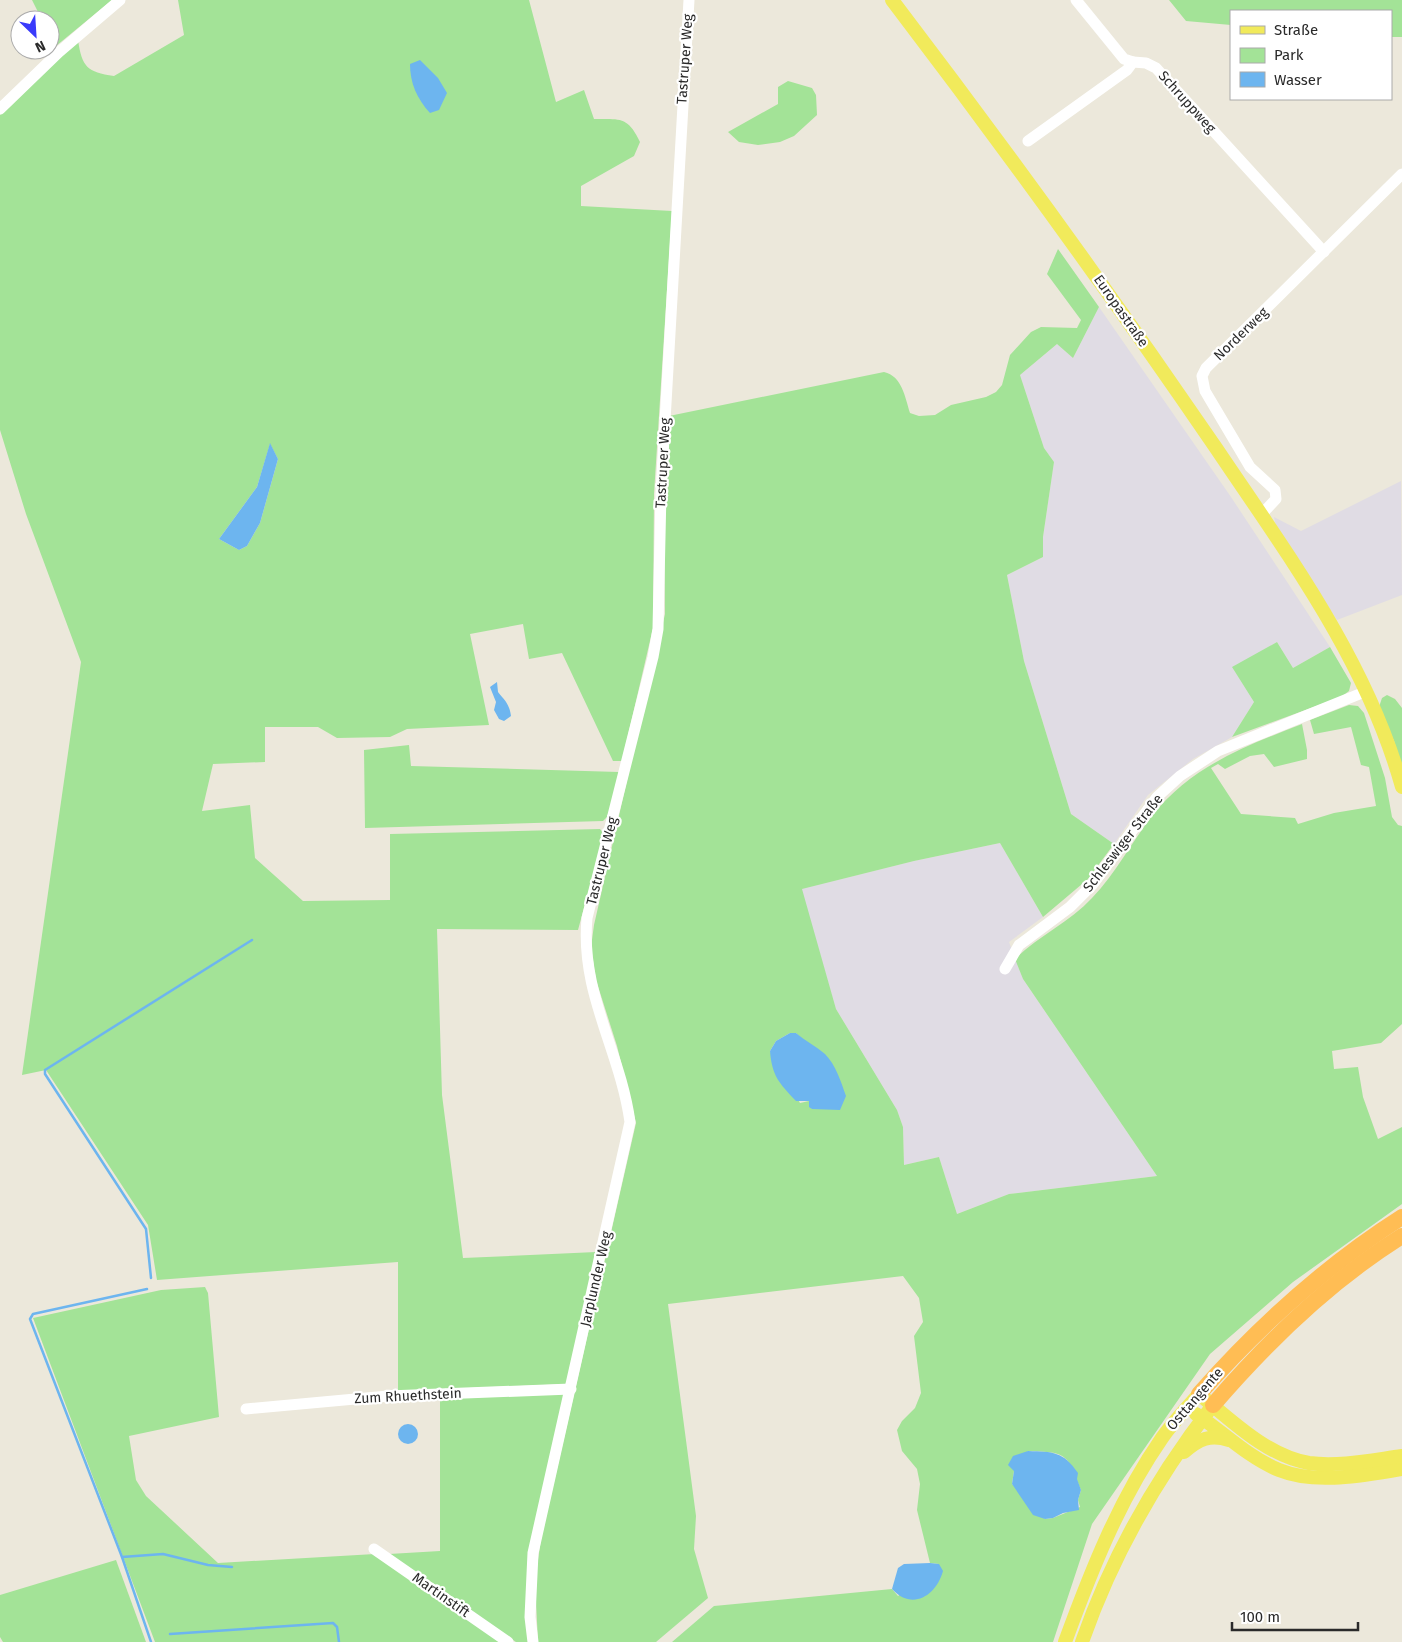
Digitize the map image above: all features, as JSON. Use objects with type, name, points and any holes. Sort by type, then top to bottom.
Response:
[{"type":"highway","name":"Osttangente","points":[[1199,1394],[1249,1340],[1307,1285],[1341,1258],[1402,1217]]},
{"type":"highway","name":"Osttangente","points":[[1213,1405],[1249,1364],[1282,1331],[1349,1273],[1402,1236]]},
{"type":"main road","name":"Europastraße","points":[[892,0],[1050,210],[1261,515],[1336,632],[1366,691]]},
{"type":"main road","points":[[1366,691],[1389,746],[1402,787]]},
{"type":"main road","points":[[1199,1394],[1270,1448],[1284,1456],[1310,1463],[1341,1464],[1402,1456]]},
{"type":"main road","name":"Osttangente","points":[[1065,1642],[1095,1564],[1132,1485],[1163,1437],[1199,1394]]},
{"type":"main road","name":"Osttangente","points":[[1082,1642],[1098,1597],[1110,1571],[1158,1484],[1202,1418],[1213,1405]]},
{"type":"main road","points":[[1187,1408],[1235,1442],[1280,1470],[1307,1476],[1342,1476],[1402,1469]]},
{"type":"main road","points":[[1158,1484],[1184,1452],[1197,1441],[1208,1437],[1220,1437],[1235,1442]]},
{"type":"street","points":[[0,109],[59,52],[120,0]]},
{"type":"street","name":"Tastruper Weg","points":[[587,918],[647,685],[658,629],[661,491],[689,0]]},
{"type":"street","points":[[1028,141],[1127,70],[1133,62],[1124,59],[1076,0]]},
{"type":"street","name":"Schruppweg","points":[[1133,62],[1146,63],[1156,68],[1324,252]]},
{"type":"street","name":"Norderweg","points":[[1261,515],[1276,499],[1275,490],[1250,467],[1238,449],[1204,391],[1202,376],[1206,368],[1402,174]]},
{"type":"street","name":"Schleswiger Straße","points":[[1005,969],[1020,946],[1070,907],[1093,884],[1157,797],[1180,776],[1218,751],[1366,691]]},
{"type":"street","name":"Jarplunder Weg","points":[[533,1642],[530,1617],[533,1553],[630,1122],[625,1096],[587,968],[585,940],[587,918]]},
{"type":"street","name":"Zum Rhuethstein","points":[[246,1408],[388,1396],[571,1389]]},
{"type":"street","name":"Martinstift","points":[[374,1549],[508,1642]]},
{"type":"shaded area","points":[[1099,307],[1231,497],[1330,647],[1293,668],[1277,642],[1233,668],[1254,702],[1232,737],[1193,759],[1148,795],[1114,844],[1071,814],[1024,661],[1007,575],[1043,557],[1043,537],[1054,462],[1044,448],[1020,375],[1057,344],[1073,358]]},
{"type":"shaded area","points":[[1401,481],[1402,595],[1337,620],[1276,526],[1274,517],[1301,531]]},
{"type":"shaded area","points":[[1000,843],[1043,917],[1009,942],[1023,979],[1157,1176],[1009,1194],[957,1214],[939,1157],[904,1165],[903,1127],[897,1110],[836,1009],[801,889],[914,861]]},
{"type":"green space","points":[[32,0],[112,0],[60,43],[60,10],[37,10]]},
{"type":"green space","points":[[178,0],[529,0],[556,102],[584,90],[594,119],[617,119],[627,123],[640,142],[634,156],[581,186],[581,206],[672,211],[654,494],[653,628],[622,761],[613,761],[562,653],[529,659],[523,624],[470,634],[489,725],[407,729],[390,737],[337,738],[318,727],[265,727],[265,762],[213,764],[202,811],[250,805],[255,858],[303,901],[390,900],[390,834],[600,829],[604,834],[578,930],[437,929],[442,1095],[463,1258],[596,1252],[567,1384],[398,1391],[398,1262],[157,1280],[148,1225],[46,1070],[22,1075],[81,662],[26,514],[0,430],[0,115],[49,64],[54,60],[60,60],[60,55],[78,40],[87,67],[114,76],[184,35]],"holes":[[[270,444],[278,459],[260,523],[247,546],[239,550],[219,539],[257,487]]]},
{"type":"green space","points":[[1169,0],[1402,0],[1402,37],[1392,37],[1392,10],[1230,10],[1230,25],[1186,21]]},
{"type":"green space","points":[[788,81],[812,88],[816,95],[817,115],[794,136],[780,142],[758,145],[739,142],[728,132],[778,104],[778,87]]},
{"type":"green space","points":[[1058,249],[1099,307],[1073,358],[1057,344],[1020,375],[1044,448],[1054,462],[1043,537],[1043,557],[1007,575],[1024,661],[1071,814],[1114,844],[1088,879],[1043,917],[1000,843],[914,861],[802,889],[836,1009],[897,1110],[903,1127],[904,1165],[939,1157],[957,1214],[1009,1194],[1157,1176],[1023,979],[1015,959],[1092,898],[1109,878],[1144,826],[1167,799],[1184,784],[1221,759],[1260,741],[1302,724],[1307,759],[1274,767],[1264,754],[1250,756],[1225,769],[1218,764],[1211,768],[1241,814],[1295,818],[1298,824],[1334,813],[1376,806],[1369,767],[1361,765],[1351,727],[1314,734],[1310,720],[1349,705],[1358,706],[1364,713],[1385,778],[1392,817],[1398,825],[1402,826],[1402,1024],[1381,1043],[1332,1051],[1334,1069],[1358,1067],[1363,1097],[1378,1139],[1402,1127],[1402,1204],[1293,1282],[1210,1354],[1092,1524],[1053,1642],[672,1642],[714,1606],[892,1589],[898,1596],[939,1564],[930,1563],[917,1510],[920,1484],[917,1469],[902,1451],[897,1430],[902,1421],[915,1408],[921,1393],[914,1336],[923,1322],[919,1298],[903,1276],[668,1304],[696,1516],[694,1549],[708,1598],[656,1642],[538,1642],[535,1581],[541,1539],[636,1123],[617,1046],[596,980],[591,947],[594,925],[665,614],[664,490],[669,416],[884,372],[890,374],[899,383],[910,413],[919,416],[935,415],[951,405],[986,397],[996,392],[1002,385],[1010,355],[1031,332],[1041,327],[1077,328],[1081,320],[1047,274]],"holes":[[[790,1033],[796,1033],[807,1044],[824,1054],[817,1108],[812,1109],[809,1101],[800,1103],[770,1051],[776,1041]],[[1028,1451],[1059,1454],[1069,1462],[1081,1490],[1078,1500],[1080,1507],[1053,1518],[1045,1519],[1012,1484],[1014,1471]]]},
{"type":"green space","points":[[1277,642],[1293,668],[1330,647],[1351,683],[1349,691],[1341,697],[1232,737],[1254,702],[1232,667]]},
{"type":"green space","points":[[1387,695],[1395,699],[1402,708],[1402,767],[1394,741],[1379,707],[1382,698]]},
{"type":"green space","points":[[409,745],[411,766],[619,772],[611,813],[603,821],[365,828],[364,750]]},
{"type":"green space","points":[[205,1287],[208,1293],[219,1417],[129,1436],[136,1480],[146,1496],[218,1563],[375,1554],[501,1642],[155,1642],[33,1318],[161,1290]]},
{"type":"green space","points":[[566,1392],[531,1545],[529,1642],[516,1642],[389,1554],[440,1551],[440,1397]]},
{"type":"green space","points":[[116,1560],[146,1642],[3,1642],[0,1637],[0,1595]]},
{"type":"water","points":[[420,60],[438,78],[447,93],[439,110],[430,113],[421,102],[411,78],[410,64]]},
{"type":"water","points":[[270,443],[278,459],[260,523],[247,546],[239,550],[219,539],[257,487]]},
{"type":"water","points":[[497,682],[498,692],[508,705],[511,716],[504,721],[499,719],[494,710],[496,702],[490,687]]},
{"type":"water","points":[[790,1033],[796,1033],[818,1048],[832,1063],[846,1096],[840,1110],[812,1109],[809,1107],[809,1101],[796,1101],[777,1079],[770,1051],[776,1041]]},
{"type":"water","points":[[408,1424],[415,1427],[418,1434],[415,1441],[408,1444],[401,1441],[398,1434],[401,1427]]},
{"type":"water","points":[[1028,1451],[1057,1454],[1073,1466],[1078,1473],[1077,1479],[1081,1490],[1078,1500],[1079,1510],[1045,1519],[1033,1515],[1012,1484],[1014,1471],[1008,1465],[1013,1456]]},
{"type":"water","points":[[904,1564],[939,1564],[943,1571],[935,1587],[922,1598],[915,1600],[907,1599],[892,1589],[898,1568]]},
{"type":"waterway","points":[[151,1278],[146,1229],[45,1074],[45,1070],[252,940]]},
{"type":"waterway","points":[[147,1289],[33,1314],[30,1319],[122,1557],[151,1642]]},
{"type":"waterway","points":[[122,1557],[163,1554],[208,1565],[232,1567]]},
{"type":"waterway","points":[[170,1634],[333,1623],[337,1627],[339,1642]]}]
